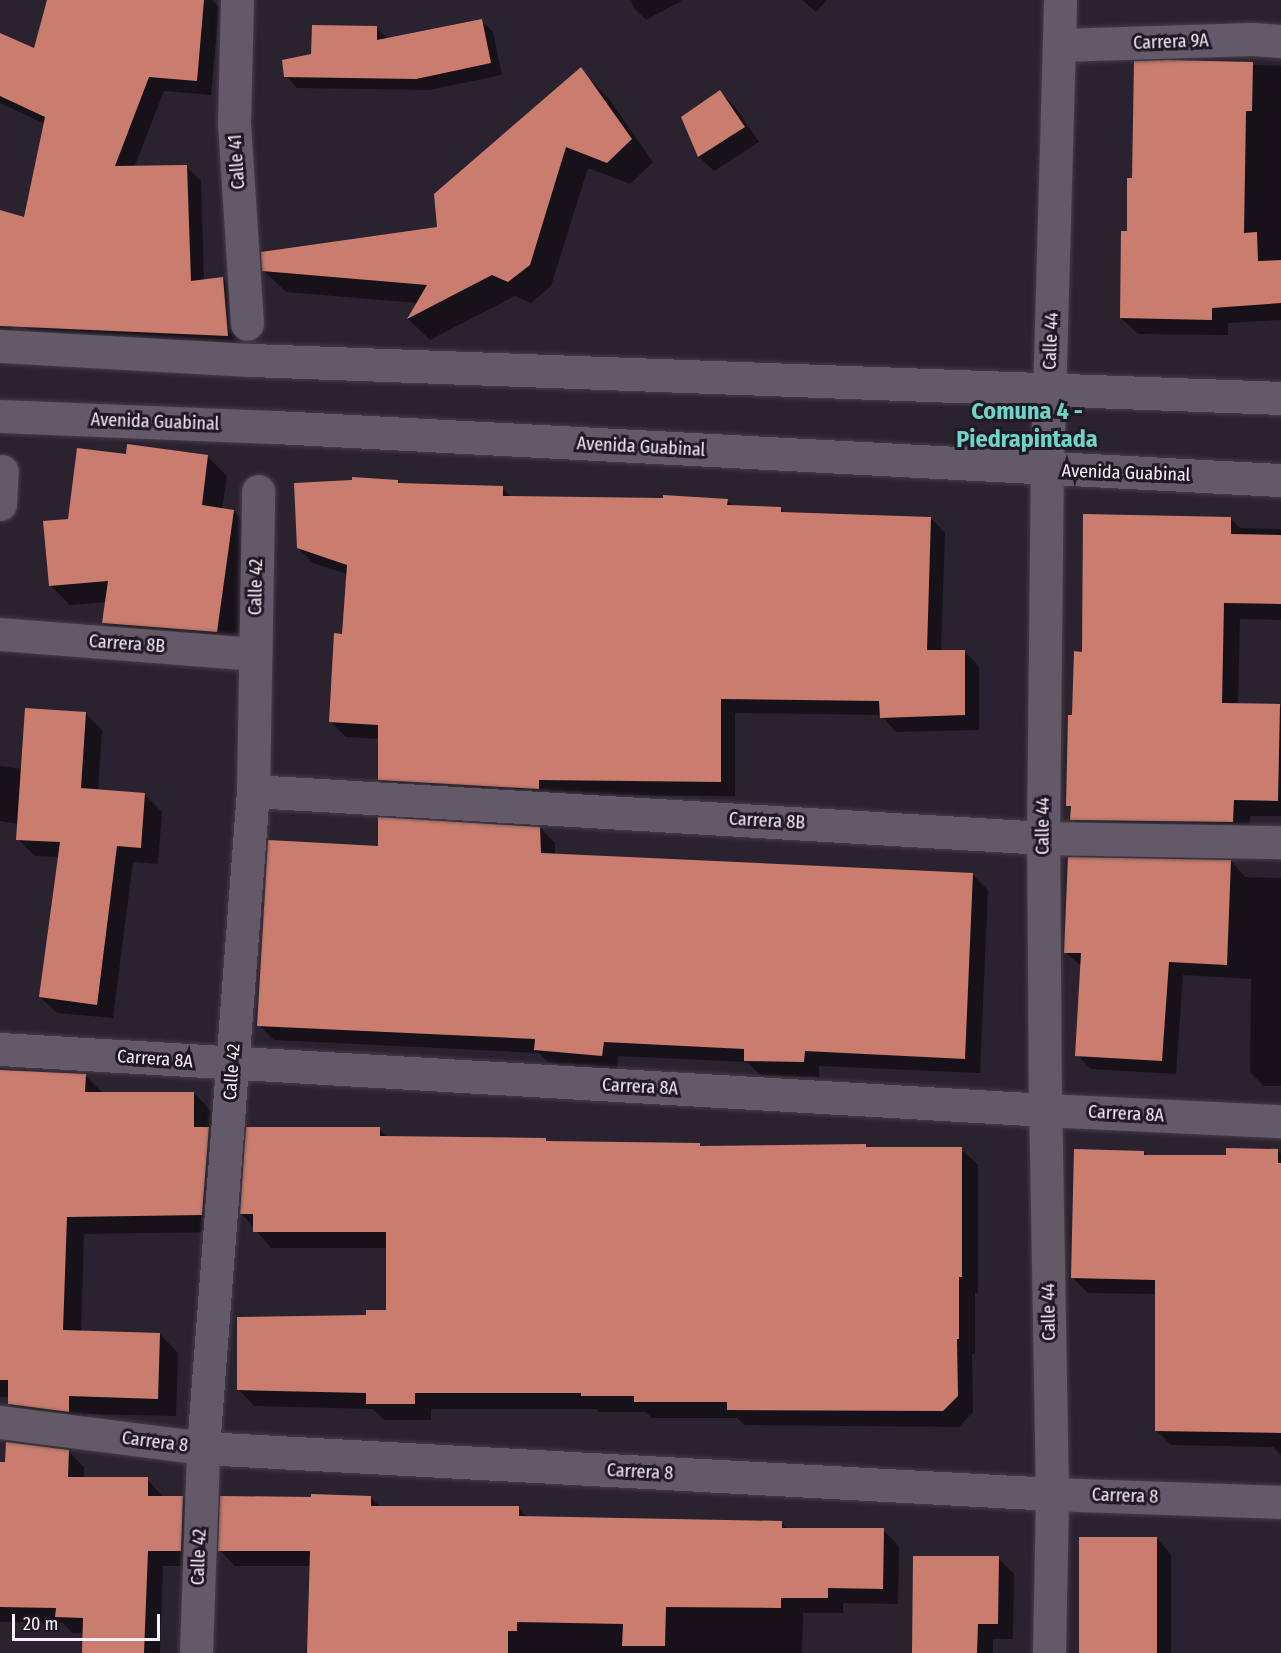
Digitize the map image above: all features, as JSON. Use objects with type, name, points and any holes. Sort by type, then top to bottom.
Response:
[{"type":"street","name":"Calle 41","points":[[237,0],[234,123],[247,324]]},
{"type":"street","name":"Calle 44","points":[[1049,1653],[1052,1494],[1043,838],[1047,470],[1060,0]]},
{"type":"street","name":"Carrera 9A","points":[[1060,45],[1252,39],[1281,41]]},
{"type":"street","points":[[0,346],[251,360],[1281,398]]},
{"type":"street","name":"Avenida Guabinal","points":[[0,416],[287,428],[1047,470],[1281,480]]},
{"type":"street","points":[[0,504],[2,471]]},
{"type":"street","name":"Calle 42","points":[[196,1653],[202,1448],[253,791],[258,491]]},
{"type":"street","name":"Carrera 8B","points":[[0,634],[255,654]]},
{"type":"street","name":"Carrera 8B","points":[[253,791],[1043,838],[1281,842]]},
{"type":"street","name":"Carrera 8A","points":[[0,1049],[1045,1110],[1281,1121]]},
{"type":"street","name":"Carrera 8","points":[[0,1422],[202,1448],[1052,1494],[1281,1502]]},
{"type":"building","points":[[47,0],[204,0],[197,81],[149,77],[115,166],[187,165],[191,281],[223,277],[228,336],[0,326],[0,210],[24,217],[45,117],[0,96],[0,33],[34,48]]},
{"type":"building","points":[[482,19],[491,63],[416,79],[284,77],[282,60],[311,54],[312,25],[377,26],[377,40]]},
{"type":"building","points":[[1134,61],[1253,62],[1252,111],[1246,111],[1244,233],[1257,232],[1258,261],[1281,260],[1281,303],[1212,308],[1212,320],[1120,318],[1121,231],[1127,231],[1127,178],[1132,178]]},
{"type":"building","points":[[581,67],[632,139],[607,163],[566,147],[530,265],[508,282],[492,275],[407,319],[427,285],[262,271],[261,252],[437,227],[434,194]]},
{"type":"building","points":[[720,90],[745,127],[698,157],[681,117]]},
{"type":"building","points":[[127,444],[208,455],[202,505],[234,510],[217,632],[102,623],[108,581],[49,586],[43,521],[68,519],[77,448],[126,454]]},
{"type":"building","points":[[352,477],[398,480],[398,483],[503,486],[503,496],[663,498],[663,495],[728,499],[727,505],[781,507],[781,512],[931,517],[927,650],[965,650],[965,715],[880,718],[879,701],[721,699],[721,782],[539,780],[539,789],[378,780],[378,725],[329,722],[334,633],[342,634],[347,565],[297,548],[294,483],[352,480]]},
{"type":"building","points":[[1083,514],[1231,517],[1231,534],[1281,535],[1281,604],[1224,603],[1222,703],[1280,704],[1278,801],[1234,800],[1233,822],[1070,820],[1071,806],[1066,806],[1068,715],[1072,715],[1074,651],[1082,652]]},
{"type":"building","points":[[25,708],[86,712],[81,788],[145,793],[141,848],[117,846],[97,1005],[39,997],[60,842],[16,840]]},
{"type":"building","points":[[378,817],[540,827],[541,853],[973,873],[965,1059],[805,1051],[804,1062],[744,1061],[744,1049],[604,1042],[602,1056],[534,1050],[535,1039],[257,1026],[268,840],[378,846]]},
{"type":"building","points":[[1068,857],[1231,860],[1227,965],[1169,962],[1162,1061],[1075,1056],[1081,953],[1064,953]]},
{"type":"building","points":[[0,1070],[86,1074],[85,1092],[194,1092],[194,1127],[209,1127],[202,1215],[67,1217],[63,1330],[160,1333],[158,1399],[69,1396],[69,1412],[8,1404],[8,1380],[0,1380]]},
{"type":"building","points":[[246,1127],[380,1127],[380,1136],[546,1138],[546,1141],[700,1143],[700,1146],[866,1144],[866,1147],[962,1147],[962,1277],[959,1277],[958,1396],[943,1411],[727,1410],[727,1402],[634,1402],[634,1396],[581,1396],[581,1393],[415,1393],[415,1404],[366,1404],[366,1393],[237,1390],[237,1317],[366,1315],[366,1310],[386,1310],[386,1232],[253,1232],[253,1214],[240,1214]]},
{"type":"building","points":[[1226,1148],[1278,1149],[1278,1163],[1281,1163],[1281,1433],[1155,1431],[1155,1280],[1071,1278],[1074,1149],[1144,1151],[1144,1155],[1226,1155]]},
{"type":"building","points":[[6,1442],[69,1450],[68,1477],[148,1477],[148,1496],[183,1496],[181,1551],[148,1551],[144,1653],[82,1653],[83,1618],[55,1617],[56,1608],[0,1607],[0,1462],[5,1462]]},
{"type":"building","points":[[311,1494],[371,1496],[371,1506],[519,1506],[519,1516],[782,1521],[782,1528],[884,1528],[883,1589],[828,1588],[828,1598],[781,1598],[781,1608],[666,1607],[665,1646],[622,1646],[623,1624],[517,1622],[517,1631],[508,1631],[508,1653],[307,1653],[310,1551],[218,1551],[220,1496],[311,1497]]},
{"type":"building","points":[[1079,1537],[1157,1537],[1157,1653],[1079,1653]]},
{"type":"building","points":[[913,1556],[999,1556],[998,1624],[978,1624],[977,1653],[912,1653]]},
{"type":"district","name":"Comuna 4 - Piedrapintada","points":[[1027,426]]}]
